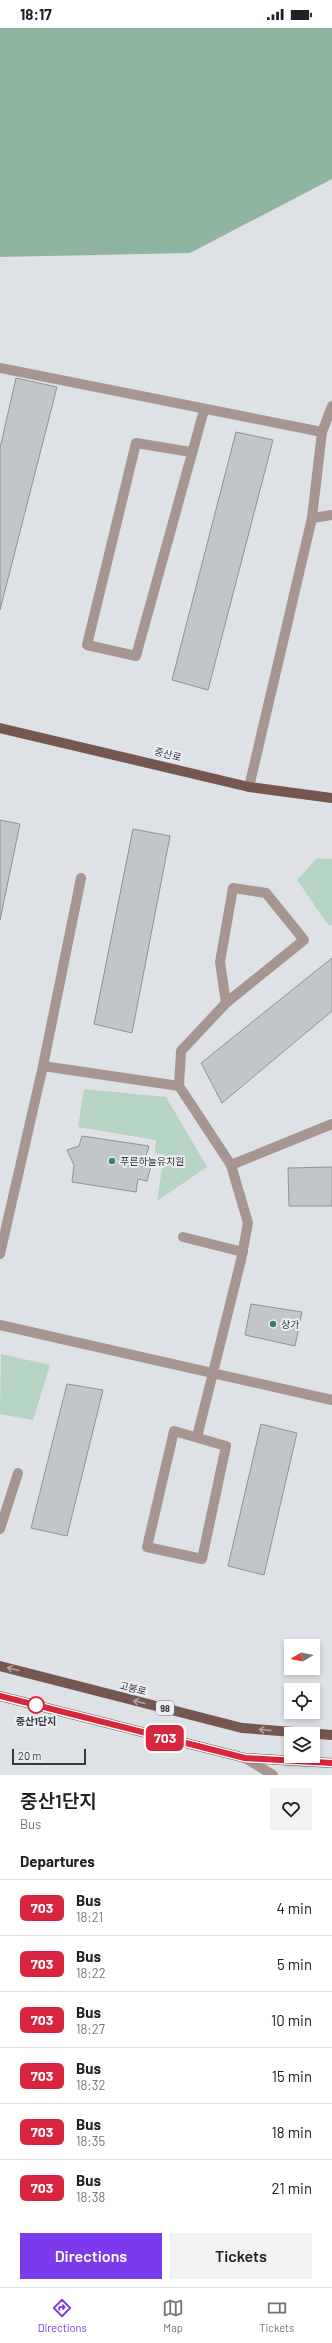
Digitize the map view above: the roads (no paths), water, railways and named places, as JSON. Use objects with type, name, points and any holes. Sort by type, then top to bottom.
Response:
[{"type":"main road","name":"중산로","points":[[0,728],[249,786],[332,798]]},
{"type":"main road","name":"고봉로","points":[[0,1666],[242,1728],[332,1735]]},
{"type":"main road","points":[[0,1696],[245,1758],[332,1763]]},
{"type":"street","points":[[0,368],[204,410],[322,432]]},
{"type":"street","points":[[249,786],[312,518],[322,432],[332,406]]},
{"type":"street","points":[[191,452],[136,443],[87,646],[136,656],[191,452],[204,410]]},
{"type":"street","points":[[312,518],[332,515]]},
{"type":"street","points":[[0,1254],[43,1066],[81,878]]},
{"type":"street","points":[[197,1437],[243,1252],[248,1223],[231,1165],[179,1086],[182,1051],[226,1003],[304,940],[266,893],[233,888],[220,962],[226,1003]]},
{"type":"street","points":[[43,1066],[179,1086]]},
{"type":"street","points":[[231,1165],[332,1124]]},
{"type":"street","points":[[183,1237],[243,1252]]},
{"type":"street","points":[[0,1325],[332,1400]]},
{"type":"street","points":[[174,1431],[197,1437],[226,1446],[202,1559],[147,1547],[174,1431]]},
{"type":"street","points":[[0,1529],[18,1473]]},
{"type":"street","points":[[245,1758],[273,1775]]},
{"type":"place","name":"푸른하늘유치원","points":[[112,1161]]},
{"type":"place","name":"상가","points":[[273,1324]]},
{"type":"place","name":"중산1단지","points":[[36,1705]]}]
